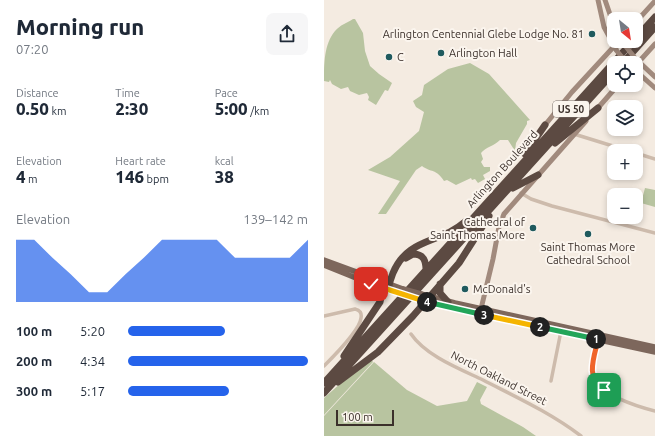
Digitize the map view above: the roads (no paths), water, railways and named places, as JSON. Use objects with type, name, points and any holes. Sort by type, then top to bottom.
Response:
[{"type":"highway","points":[[643,30],[655,17]]},
{"type":"highway","points":[[629,56],[655,27]]},
{"type":"highway","name":"Arlington Boulevard","points":[[324,383],[627,48]]},
{"type":"highway","name":"Arlington Boulevard","points":[[325,393],[607,80]]},
{"type":"highway","points":[[539,156],[598,108]]},
{"type":"highway","points":[[509,178],[510,172],[532,145],[545,125]]},
{"type":"highway","points":[[507,191],[538,175]]},
{"type":"highway","points":[[390,287],[398,263],[409,251],[420,244],[455,230],[489,200]]},
{"type":"highway","points":[[325,393],[378,352],[427,299],[462,260],[497,203]]},
{"type":"highway","points":[[390,287],[400,268],[412,254],[422,256],[425,261],[426,270]]},
{"type":"highway","points":[[440,284],[440,293],[448,302]]},
{"type":"highway","points":[[334,372],[380,302],[381,297],[379,287]]},
{"type":"main road","points":[[598,0],[604,27],[607,33]]},
{"type":"main road","points":[[605,0],[609,12]]},
{"type":"main road","points":[[643,14],[655,1]]},
{"type":"main road","points":[[643,56],[655,44]]},
{"type":"main road","points":[[545,125],[567,98],[615,48],[622,56]]},
{"type":"main road","points":[[626,48],[632,56]]},
{"type":"main road","points":[[643,67],[655,77]]},
{"type":"main road","points":[[643,77],[655,88]]},
{"type":"main road","points":[[481,312],[499,227],[504,214],[612,92]]},
{"type":"main road","points":[[324,262],[390,287],[398,293],[416,299],[448,302],[481,312]]},
{"type":"main road","points":[[359,276],[379,287],[403,289],[421,294],[427,299],[655,352]]},
{"type":"main road","points":[[598,338],[655,347]]},
{"type":"street","points":[[574,134],[607,144]]},
{"type":"street","points":[[643,155],[655,159]]},
{"type":"street","points":[[521,193],[531,199],[552,206],[655,233]]},
{"type":"street","points":[[324,316],[354,309],[360,312],[362,318],[349,338],[324,366]]},
{"type":"street","points":[[550,381],[561,329]]},
{"type":"street","name":"North Oakland Street","points":[[411,334],[424,349],[555,417],[581,436]]},
{"type":"street","points":[[598,338],[592,375],[600,388],[635,405],[655,411]]},
{"type":"place","name":"Arlington Centennial Glebe Lodge No. 81","points":[[592,34]]},
{"type":"place","name":"Arlington Hall","points":[[441,53]]},
{"type":"place","name":"C","points":[[389,57]]},
{"type":"place","name":"Cathedral of Saint Thomas More","points":[[533,228]]},
{"type":"place","name":"Saint Thomas More Cathedral School","points":[[588,234]]},
{"type":"place","name":"McDonald's","points":[[465,289]]}]
